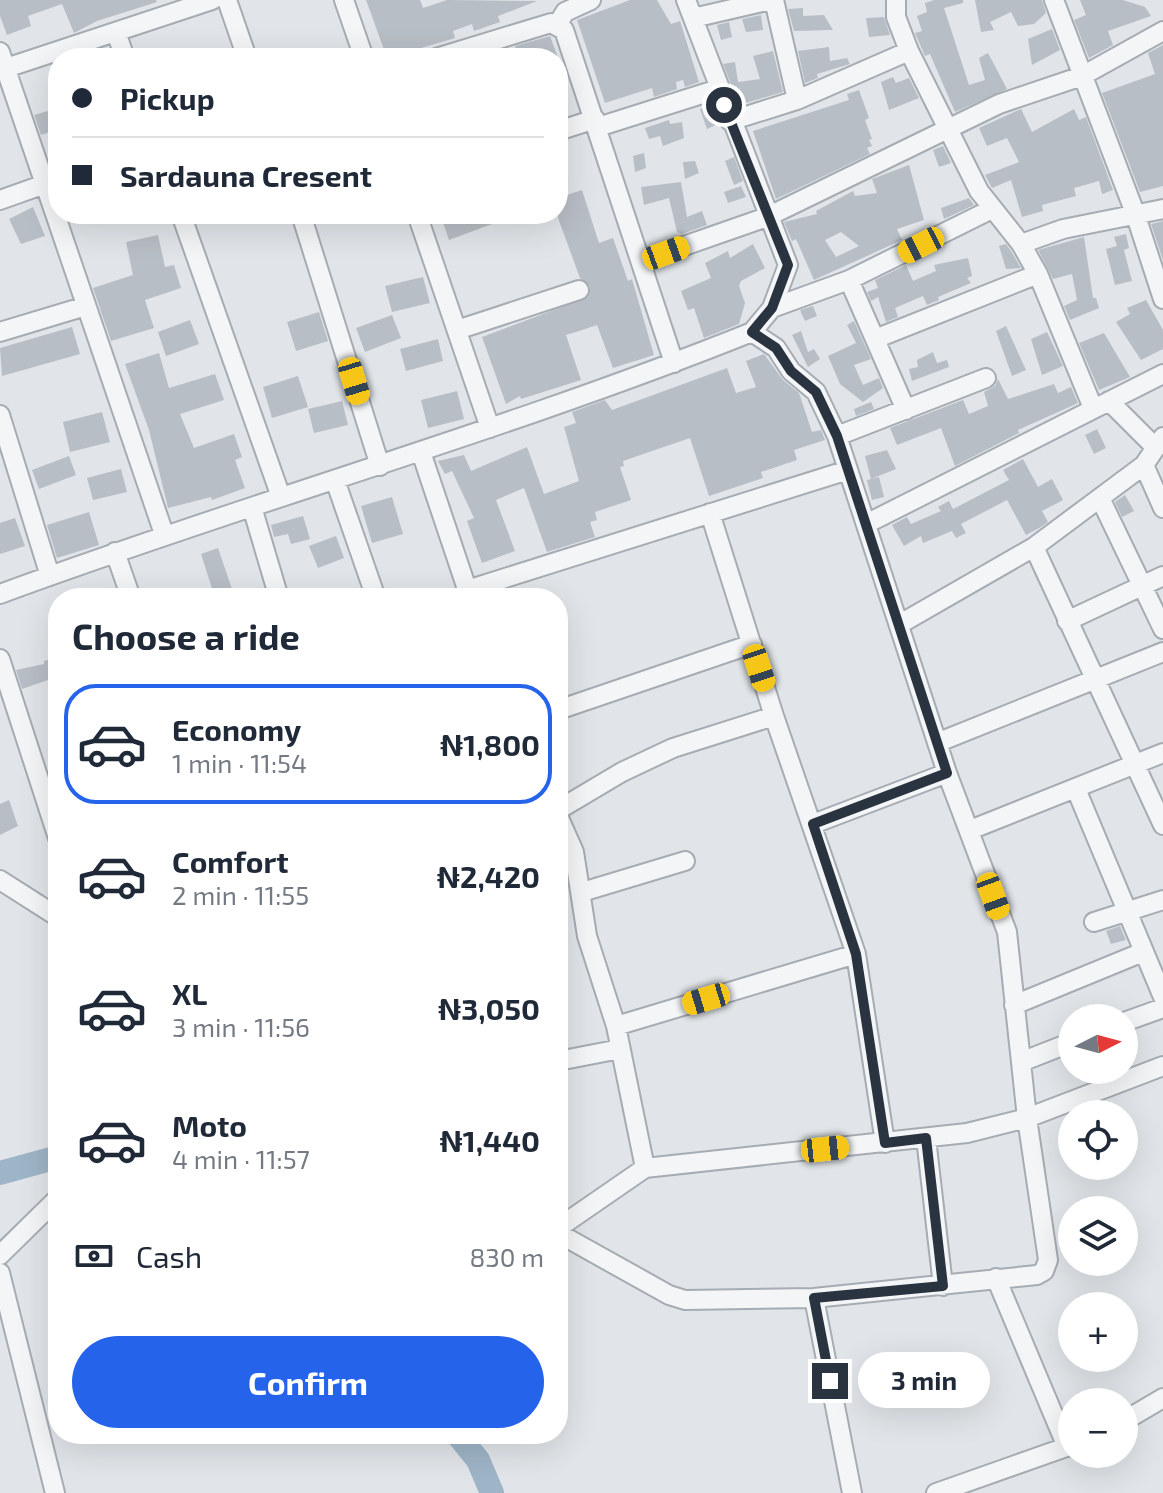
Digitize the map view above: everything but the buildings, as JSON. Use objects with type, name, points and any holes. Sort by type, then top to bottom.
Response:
[{"type":"street","points":[[51,48],[116,32],[212,0]]},
{"type":"street","points":[[227,0],[244,48]]},
{"type":"street","points":[[344,0],[361,48]]},
{"type":"street","points":[[558,24],[565,12],[591,0]]},
{"type":"street","points":[[0,594],[164,534],[490,428],[752,332],[772,308],[788,265],[689,9],[771,0],[797,100]]},
{"type":"street","points":[[896,0],[896,17],[909,51],[979,191],[1021,244],[1101,404],[1160,442],[1144,465],[1034,547],[900,624]]},
{"type":"street","points":[[1054,0],[1135,213],[1163,299]]},
{"type":"street","points":[[469,48],[551,23],[558,24],[564,30],[674,363]]},
{"type":"street","points":[[641,261],[767,217],[999,104],[1082,76],[1163,31]]},
{"type":"street","points":[[116,32],[122,48]]},
{"type":"street","points":[[48,49],[3,60],[48,193]]},
{"type":"street","points":[[730,121],[797,100],[909,51]]},
{"type":"street","points":[[568,129],[718,89]]},
{"type":"street","points":[[0,200],[45,184]]},
{"type":"street","points":[[772,308],[849,280],[992,209]]},
{"type":"street","points":[[1021,244],[1063,229],[1163,209]]},
{"type":"street","points":[[58,224],[164,534]]},
{"type":"street","points":[[185,224],[281,497]]},
{"type":"street","points":[[304,224],[380,466]]},
{"type":"street","points":[[420,224],[490,428]]},
{"type":"street","points":[[875,339],[1038,274]]},
{"type":"street","points":[[849,280],[906,410]]},
{"type":"street","points":[[457,330],[579,290]]},
{"type":"street","points":[[0,332],[86,306]]},
{"type":"street","points":[[568,1237],[669,1295],[685,1300],[814,1298],[943,1286],[1037,1275],[1044,1271],[1048,1260],[1027,1118],[1007,932],[947,773],[837,436],[816,392],[791,371],[776,348],[752,332]]},
{"type":"street","points":[[866,524],[1163,374]]},
{"type":"street","points":[[837,436],[986,378]]},
{"type":"street","points":[[0,415],[6,454],[50,576]]},
{"type":"street","points":[[421,452],[466,588]]},
{"type":"street","points":[[1144,465],[1163,508]]},
{"type":"street","points":[[486,588],[848,470]]},
{"type":"street","points":[[335,480],[373,588]]},
{"type":"street","points":[[1100,498],[1163,629]]},
{"type":"street","points":[[252,507],[276,588]]},
{"type":"street","points":[[710,513],[774,716],[856,954],[885,1143]]},
{"type":"street","points":[[1034,547],[1163,825]]},
{"type":"street","points":[[115,552],[128,588]]},
{"type":"street","points":[[1067,621],[1163,576]]},
{"type":"street","points":[[568,707],[752,644]]},
{"type":"street","points":[[939,742],[1096,682],[1163,652]]},
{"type":"street","points":[[0,659],[48,807]]},
{"type":"street","points":[[568,807],[622,772],[673,748],[774,716]]},
{"type":"street","points":[[970,830],[1137,766],[1163,753]]},
{"type":"street","points":[[813,824],[947,773]]},
{"type":"street","points":[[1076,789],[1163,997]]},
{"type":"street","points":[[568,837],[582,892],[587,936],[616,1026],[645,1168]]},
{"type":"street","points":[[582,892],[685,861]]},
{"type":"street","points":[[0,880],[48,911]]},
{"type":"street","points":[[1094,922],[1163,900]]},
{"type":"street","points":[[1014,1005],[1143,952]]},
{"type":"street","points":[[616,1026],[856,954]]},
{"type":"street","points":[[1138,1017],[1163,1008]]},
{"type":"street","points":[[1021,1062],[1058,1047]]},
{"type":"street","points":[[568,1059],[620,1049]]},
{"type":"street","points":[[568,1224],[645,1168],[926,1138],[1027,1118],[1163,1066]]},
{"type":"street","points":[[926,1138],[943,1286]]},
{"type":"street","points":[[0,1255],[48,1208]]},
{"type":"street","points":[[0,1273],[55,1493]]},
{"type":"street","points":[[996,1278],[1058,1419]]},
{"type":"street","points":[[814,1298],[852,1493]]},
{"type":"street","points":[[1138,1413],[1163,1398]]},
{"type":"street","points":[[936,1493],[1058,1450]]},
{"type":"waterway","points":[[0,1173],[48,1160]]},
{"type":"waterway","points":[[465,1444],[478,1460],[492,1493]]},
{"type":"route","points":[[724,105],[788,265],[772,308],[752,332],[776,348],[782,362],[822,400],[837,436],[947,773],[813,824],[856,954],[885,1143],[926,1138],[943,1286],[814,1298],[830,1381]]}]
